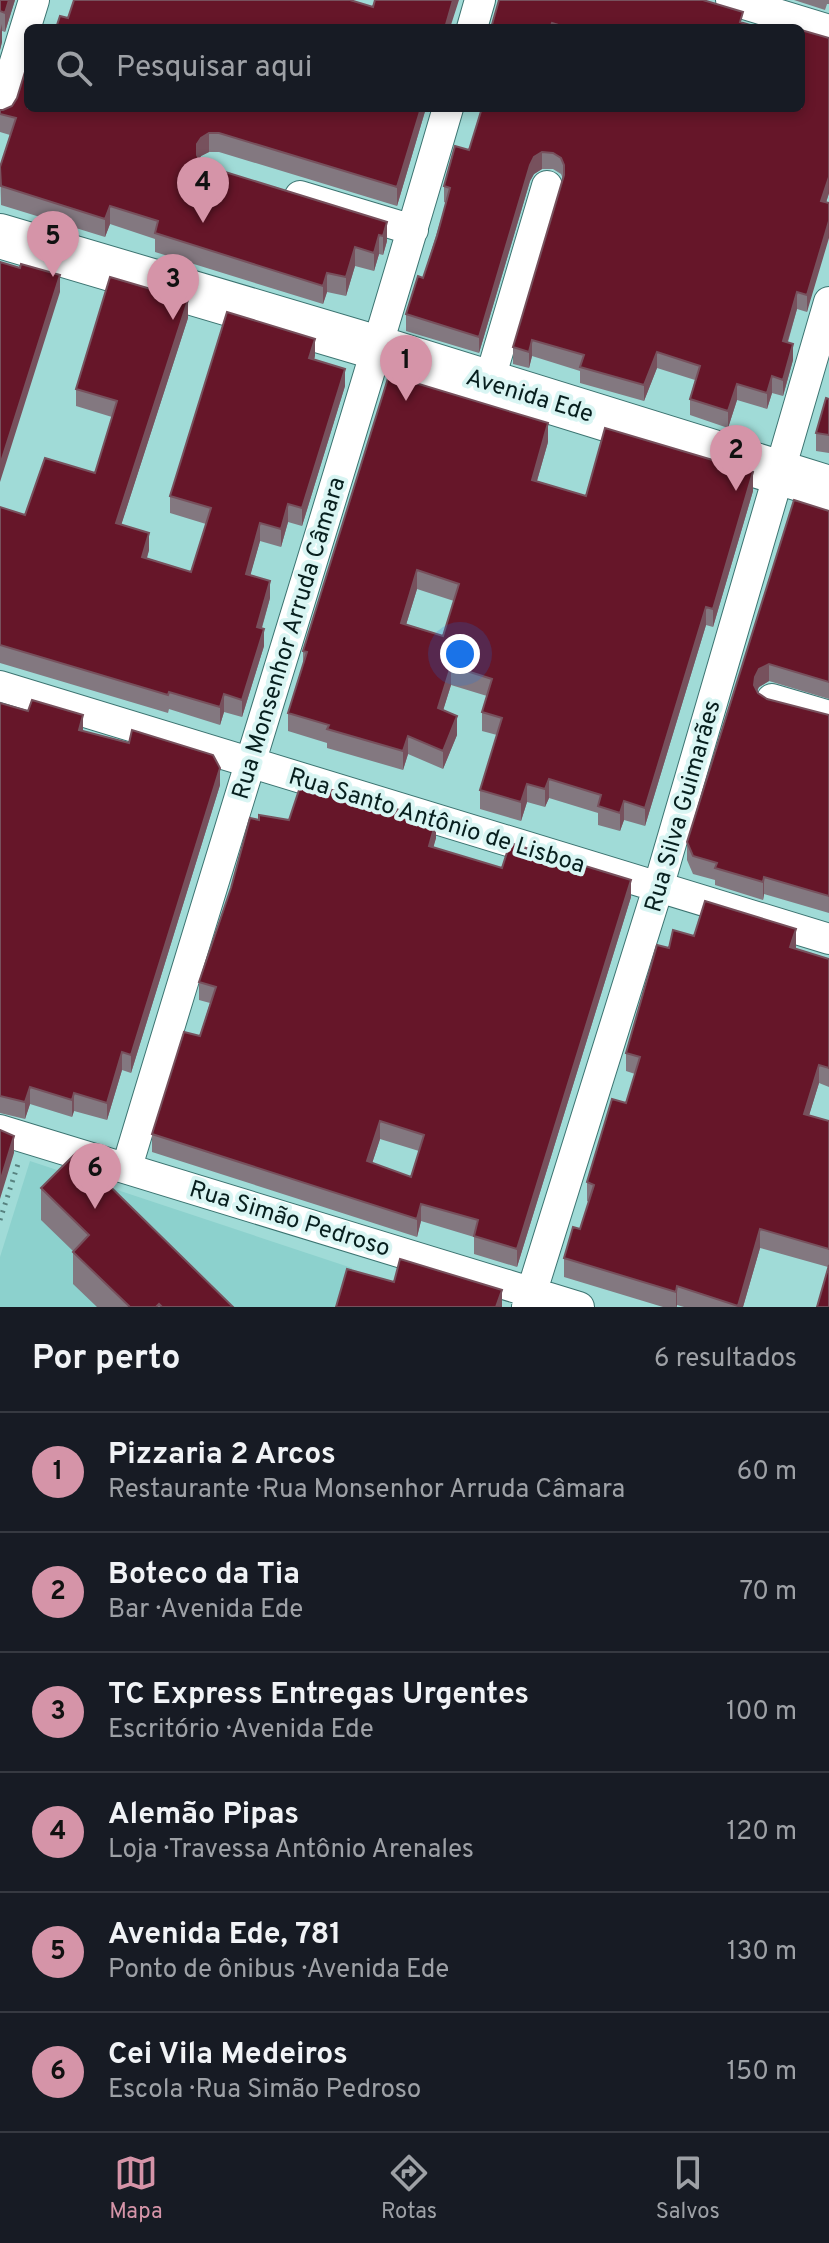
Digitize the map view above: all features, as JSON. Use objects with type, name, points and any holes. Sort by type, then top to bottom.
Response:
[{"type":"main road","name":"Avenida Ede","points":[[0,236],[378,348],[829,488]]},
{"type":"street","points":[[27,24],[34,0]]},
{"type":"street","points":[[473,24],[480,0]]},
{"type":"street","points":[[731,0],[829,30]]},
{"type":"street","points":[[0,111],[24,33]]},
{"type":"street","name":"Rua Monsenhor Arruda Câmara","points":[[127,1167],[378,348],[447,112]]},
{"type":"street","points":[[489,382],[547,186]]},
{"type":"street","points":[[275,188],[413,230]]},
{"type":"street","name":"Rua Silva Guimarães","points":[[529,1300],[658,888],[829,302]]},
{"type":"street","name":"Rua Santo Antônio de Lisboa","points":[[0,686],[829,939]]},
{"type":"street","points":[[772,699],[829,716]]},
{"type":"street","name":"Rua Simão Pedroso","points":[[13,1134],[127,1167],[529,1300],[579,1307]]},
{"type":"path","points":[[0,1220],[13,1134]]},
{"type":"shaded area","points":[[30,1161],[352,1268],[340,1307],[0,1307],[0,1257]]},
{"type":"building","points":[[0,0],[9,0],[5,13],[0,11]]},
{"type":"building","points":[[74,0],[350,0],[373,7],[375,0],[453,0],[446,24],[57,24],[60,16],[68,18]]},
{"type":"building","points":[[499,0],[703,0],[743,12],[740,22],[747,24],[552,23],[492,24]]},
{"type":"building","points":[[805,31],[829,38],[829,177],[821,201],[829,203],[829,221],[807,295],[797,292],[783,341],[793,344],[783,380],[772,376],[767,393],[737,384],[728,411],[690,399],[700,366],[657,352],[644,385],[580,367],[584,355],[532,340],[529,352],[513,347],[564,175],[561,158],[553,153],[542,152],[534,157],[530,165],[479,337],[406,314],[418,276],[423,278],[437,236],[450,188],[444,186],[455,146],[469,150],[481,112],[805,112]]},
{"type":"building","points":[[24,75],[24,112],[420,112],[397,187],[219,133],[209,133],[197,144],[201,163],[209,167],[387,222],[374,253],[355,247],[346,277],[327,273],[323,286],[155,233],[158,221],[110,206],[105,219],[1,186],[0,167],[16,118],[0,114],[0,110],[12,106]]},
{"type":"building","points":[[0,262],[20,268],[21,264],[60,275],[0,465]]},
{"type":"building","points":[[110,277],[188,300],[116,523],[149,533],[142,557],[191,572],[211,508],[170,496],[227,312],[315,339],[309,358],[345,369],[302,508],[288,504],[281,529],[260,523],[246,574],[270,581],[257,627],[264,629],[242,700],[224,694],[220,707],[169,692],[168,695],[0,645],[0,507],[25,515],[45,458],[95,473],[117,401],[76,389]]},
{"type":"building","points":[[389,375],[548,423],[532,480],[586,496],[605,428],[753,472],[713,609],[706,607],[645,808],[624,801],[620,813],[598,806],[601,795],[549,779],[545,789],[527,784],[521,802],[480,790],[502,718],[482,712],[492,679],[451,666],[438,708],[457,716],[443,751],[408,736],[403,751],[327,729],[329,725],[288,713],[307,652],[303,651]],"holes":[[[417,570],[459,584],[443,636],[401,623]]]},
{"type":"building","points":[[826,398],[829,399],[829,435],[816,433]]},
{"type":"building","points":[[794,500],[829,511],[829,682],[769,664],[759,669],[754,685],[758,693],[767,699],[829,715],[829,896],[764,877],[763,882],[715,868],[717,863],[693,856],[687,842]]},
{"type":"building","points":[[32,700],[83,715],[79,730],[129,743],[132,730],[213,755],[220,768],[131,1055],[122,1052],[107,1103],[74,1093],[72,1100],[30,1087],[25,1102],[0,1096],[0,703],[28,711]]},
{"type":"building","points":[[302,781],[436,821],[429,846],[502,868],[510,843],[631,880],[517,1249],[474,1236],[478,1220],[421,1204],[417,1219],[152,1134],[184,1032],[200,1036],[216,987],[199,982],[231,888],[250,818],[259,820],[259,815],[289,820]],"holes":[[[380,1121],[424,1135],[411,1177],[367,1161]]]},
{"type":"building","points":[[705,901],[796,929],[790,947],[829,959],[829,1068],[819,1065],[804,1114],[829,1121],[829,1249],[760,1229],[738,1306],[677,1286],[676,1292],[564,1258],[573,1227],[580,1229],[594,1185],[587,1182],[612,1099],[626,1103],[640,1057],[626,1053],[657,945],[669,948],[673,930],[694,936]]},
{"type":"building","points":[[0,1130],[14,1136],[0,1182]]},
{"type":"building","points":[[76,1153],[233,1307],[162,1307],[159,1304],[156,1307],[130,1307],[73,1252],[89,1235],[41,1188]]},
{"type":"building","points":[[400,1259],[502,1290],[496,1307],[336,1307],[347,1269],[394,1282]]},
{"type":"building","points":[[829,1265],[829,1307],[817,1307]]},
{"type":"place","name":"Alemão Pipas","points":[[203,223]]},
{"type":"place","name":"Avenida Ede, 781","points":[[53,277]]},
{"type":"place","name":"TC Express Entregas Urgentes","points":[[173,320]]},
{"type":"place","name":"Pizzaria 2 Arcos","points":[[406,401]]},
{"type":"place","name":"Boteco da Tia","points":[[736,491]]},
{"type":"place","name":"Cei Vila Medeiros","points":[[95,1209]]}]
